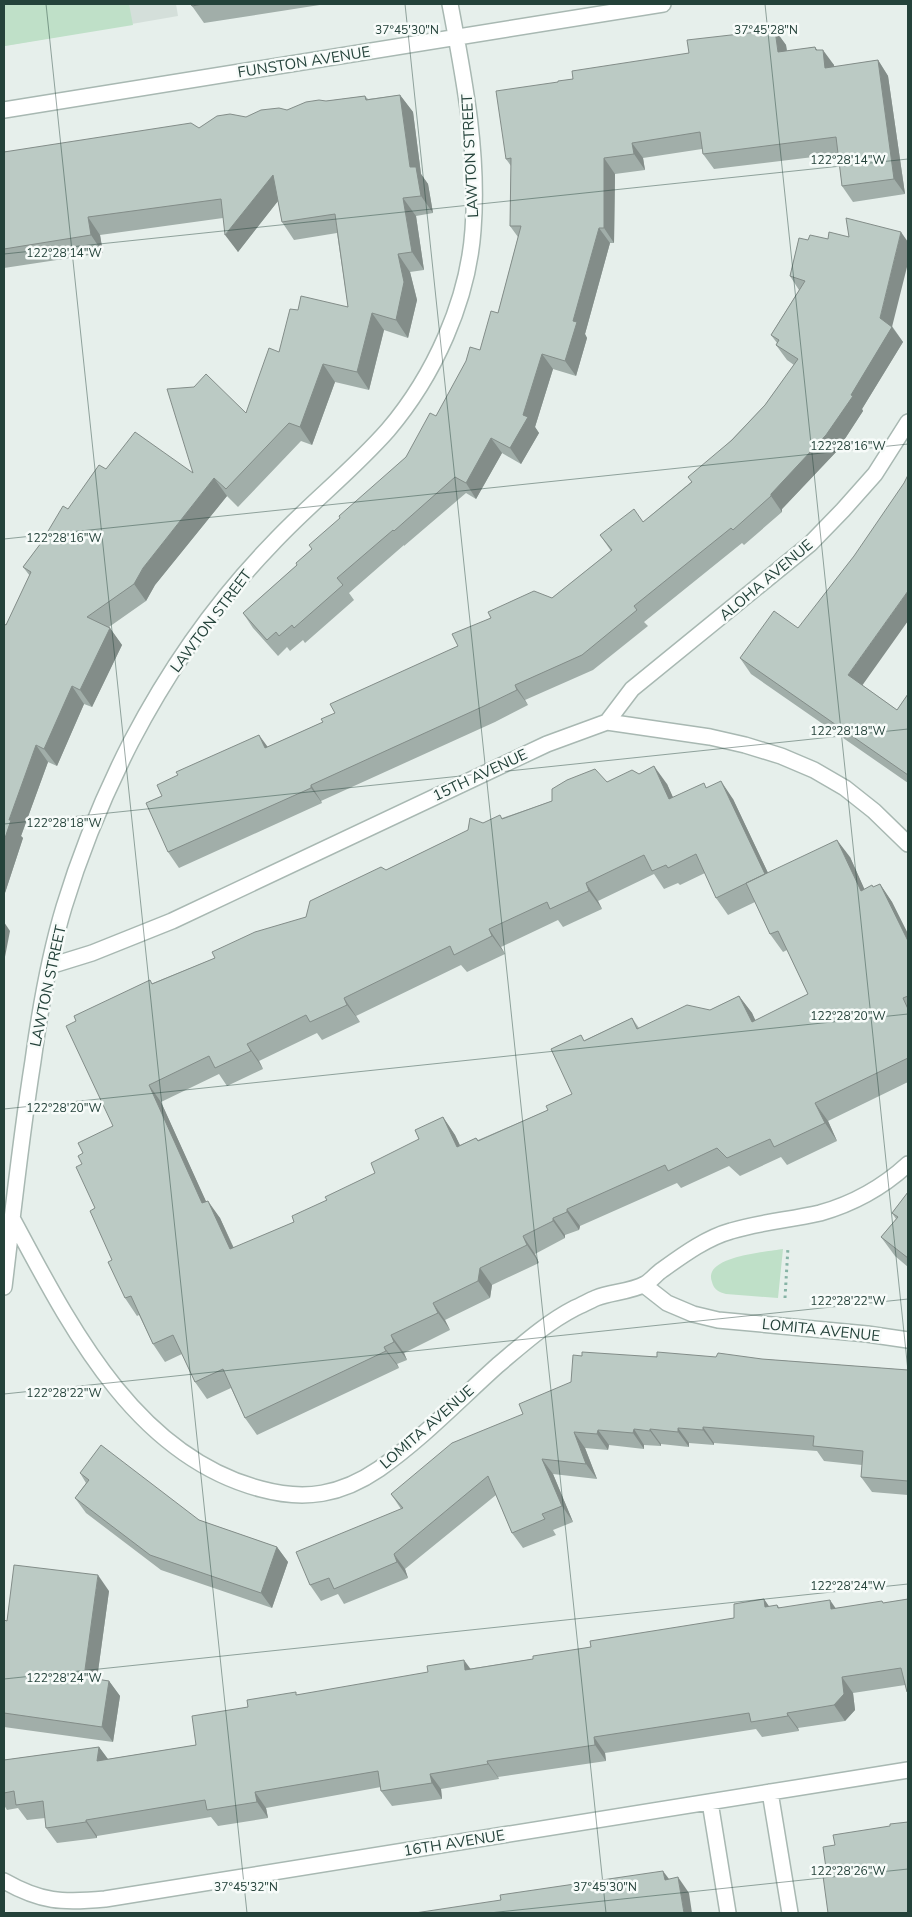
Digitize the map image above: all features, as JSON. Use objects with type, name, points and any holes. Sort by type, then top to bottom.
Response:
[{"type":"street","name":"LAWTON STREET","points":[[4,1287],[30,1078],[50,966],[64,908],[84,850],[107,793],[132,741],[196,636],[232,588],[258,560],[388,430],[412,399],[434,362],[452,320],[466,278],[474,231],[474,192],[472,135],[466,86],[450,4]]},
{"type":"street","name":"FUNSTON AVENUE","points":[[4,110],[663,4]]},
{"type":"street","name":"ALOHA AVENUE","points":[[607,722],[632,689],[771,577],[824,530],[875,474],[908,422]]},
{"type":"street","name":"15TH AVENUE","points":[[50,966],[92,953],[172,921],[547,744],[607,722],[710,737],[745,744],[781,756],[814,770],[845,788],[874,811],[908,844]]},
{"type":"street","points":[[644,1285],[680,1257],[703,1243],[729,1231],[821,1212],[849,1203],[875,1189],[908,1164]]},
{"type":"street","name":"LOMITA AVENUE","points":[[12,1218],[40,1271],[93,1357],[117,1389],[142,1416],[168,1441],[194,1461],[247,1486],[278,1494],[304,1496],[329,1493],[353,1485],[401,1452],[555,1318],[596,1298],[644,1285],[667,1303],[693,1314],[718,1320],[783,1325],[908,1340]]},
{"type":"street","name":"16TH AVENUE","points":[[4,1881],[24,1893],[48,1900],[76,1902],[104,1899],[908,1770]]},
{"type":"street","points":[[770,1792],[790,1913]]},
{"type":"street","points":[[710,1802],[728,1913]]},
{"type":"path","points":[[783,1325],[790,1219]]},
{"type":"shaded area","points":[[4,4],[176,4],[178,16],[4,46]]},
{"type":"green space","points":[[4,4],[129,4],[133,25],[5,46]]},
{"type":"green space","points":[[783,1249],[778,1298],[726,1294],[715,1289],[711,1273],[716,1266],[737,1257]]},
{"type":"building","points":[[775,30],[778,52],[815,47],[816,50],[823,50],[825,68],[878,60],[894,179],[842,186],[836,137],[703,154],[700,132],[632,143],[634,154],[604,158],[604,228],[599,228],[573,321],[577,322],[565,361],[542,354],[523,415],[528,417],[510,448],[491,438],[466,483],[455,477],[337,578],[343,585],[294,628],[292,625],[279,636],[276,632],[267,640],[243,613],[297,565],[296,563],[312,549],[309,545],[340,518],[339,516],[406,457],[430,413],[436,416],[466,361],[470,347],[480,350],[491,311],[498,313],[521,226],[510,226],[511,158],[506,159],[496,91],[573,79],[572,71],[689,53],[687,40]]},
{"type":"building","points":[[400,95],[410,167],[416,167],[421,196],[403,198],[412,252],[398,254],[404,282],[396,320],[372,313],[357,372],[323,364],[300,427],[289,423],[226,489],[214,478],[143,568],[134,584],[87,617],[110,628],[80,690],[72,686],[44,749],[36,745],[9,820],[11,820],[4,841],[4,624],[6,625],[31,572],[23,567],[41,543],[63,506],[68,509],[99,465],[106,469],[135,432],[193,473],[167,389],[194,387],[206,374],[246,413],[269,348],[279,352],[290,309],[298,310],[301,296],[348,307],[335,214],[282,222],[273,175],[225,235],[221,199],[88,217],[91,235],[4,249],[4,152],[191,123],[199,128],[217,116],[230,114],[246,117],[261,110],[279,108],[287,110],[306,102],[319,100],[326,101],[365,96],[366,100]]},
{"type":"building","points":[[846,218],[901,232],[880,318],[892,327],[851,395],[853,396],[826,435],[771,496],[733,530],[731,528],[634,606],[637,610],[582,655],[515,685],[517,690],[484,706],[311,785],[311,788],[168,852],[146,803],[162,796],[157,785],[178,775],[176,772],[259,735],[265,748],[323,722],[321,719],[335,713],[330,704],[458,646],[452,634],[491,618],[488,612],[534,591],[552,598],[612,550],[600,535],[634,509],[643,522],[692,482],[688,477],[732,440],[765,405],[798,359],[776,345],[779,340],[771,335],[805,281],[790,276],[799,238],[808,240],[810,235],[828,239],[829,232],[849,237]]},
{"type":"building","points":[[908,475],[908,591],[848,675],[897,710],[908,694],[908,775],[740,658],[774,611],[798,628],[854,556]]},
{"type":"building","points":[[654,766],[669,799],[704,783],[706,788],[721,781],[764,875],[837,840],[861,891],[872,885],[873,887],[880,884],[908,941],[908,996],[903,998],[908,1009],[908,1058],[815,1103],[825,1123],[774,1147],[770,1139],[727,1158],[717,1148],[668,1171],[665,1165],[567,1209],[567,1212],[553,1218],[553,1221],[523,1236],[527,1245],[480,1268],[478,1281],[433,1303],[438,1313],[391,1335],[394,1342],[384,1347],[386,1351],[245,1418],[223,1369],[195,1382],[173,1335],[153,1344],[131,1296],[125,1298],[108,1262],[112,1260],[90,1211],[95,1208],[76,1167],[82,1164],[78,1156],[83,1153],[78,1143],[113,1126],[66,1026],[76,1021],[74,1016],[150,980],[152,984],[215,958],[212,952],[255,932],[306,917],[310,901],[381,867],[386,870],[468,830],[470,818],[483,823],[500,815],[502,819],[552,801],[552,789],[567,780],[595,769],[607,782],[632,770],[639,774]],"holes":[[[696,854],[716,898],[746,883],[770,934],[778,931],[808,994],[752,1022],[739,996],[710,1010],[687,1005],[637,1029],[632,1018],[584,1041],[581,1035],[551,1049],[572,1094],[546,1106],[548,1110],[478,1141],[476,1138],[457,1147],[443,1117],[415,1130],[419,1139],[371,1163],[375,1173],[325,1197],[327,1200],[292,1216],[294,1222],[230,1249],[208,1201],[202,1203],[149,1085],[209,1056],[215,1068],[251,1051],[247,1044],[306,1015],[310,1022],[347,1005],[344,998],[450,946],[454,955],[492,936],[489,929],[547,902],[550,909],[589,891],[586,883],[644,855],[652,871],[666,865],[668,868]]]},
{"type":"building","points":[[908,1192],[908,1258],[881,1237],[898,1217],[892,1213]]},
{"type":"building","points":[[582,1352],[657,1357],[657,1352],[716,1357],[718,1353],[762,1359],[908,1370],[908,1481],[861,1477],[863,1451],[813,1446],[814,1436],[703,1427],[703,1430],[678,1428],[678,1432],[634,1429],[633,1433],[598,1430],[597,1434],[574,1432],[586,1464],[542,1459],[562,1506],[542,1514],[545,1519],[512,1533],[488,1476],[394,1554],[397,1562],[334,1589],[329,1578],[310,1585],[296,1552],[403,1508],[391,1494],[452,1443],[523,1414],[519,1404],[571,1382],[573,1355],[582,1356]]},
{"type":"building","points":[[101,1445],[199,1520],[277,1547],[261,1593],[150,1555],[75,1498],[89,1480],[80,1473]]},
{"type":"building","points":[[14,1565],[98,1575],[84,1677],[109,1681],[102,1727],[4,1713],[4,1620],[7,1621]]},
{"type":"building","points":[[764,1599],[765,1607],[777,1605],[778,1608],[830,1600],[831,1609],[908,1599],[908,1692],[901,1668],[842,1677],[844,1694],[834,1705],[787,1713],[788,1716],[751,1722],[749,1713],[594,1737],[595,1745],[487,1761],[488,1764],[430,1774],[432,1783],[381,1791],[378,1771],[255,1792],[257,1802],[207,1810],[205,1800],[46,1828],[43,1801],[16,1805],[14,1791],[4,1793],[4,1760],[99,1747],[97,1761],[196,1745],[192,1716],[248,1707],[247,1700],[296,1692],[296,1695],[428,1672],[427,1666],[464,1660],[465,1670],[533,1659],[533,1656],[591,1647],[590,1641],[734,1618],[734,1604]]},
{"type":"building","points":[[908,1822],[908,1913],[828,1913],[823,1876],[827,1875],[823,1847],[835,1845],[833,1835]]},
{"type":"building","points":[[663,1871],[665,1880],[678,1877],[684,1913],[415,1913],[501,1900],[500,1895]]}]
